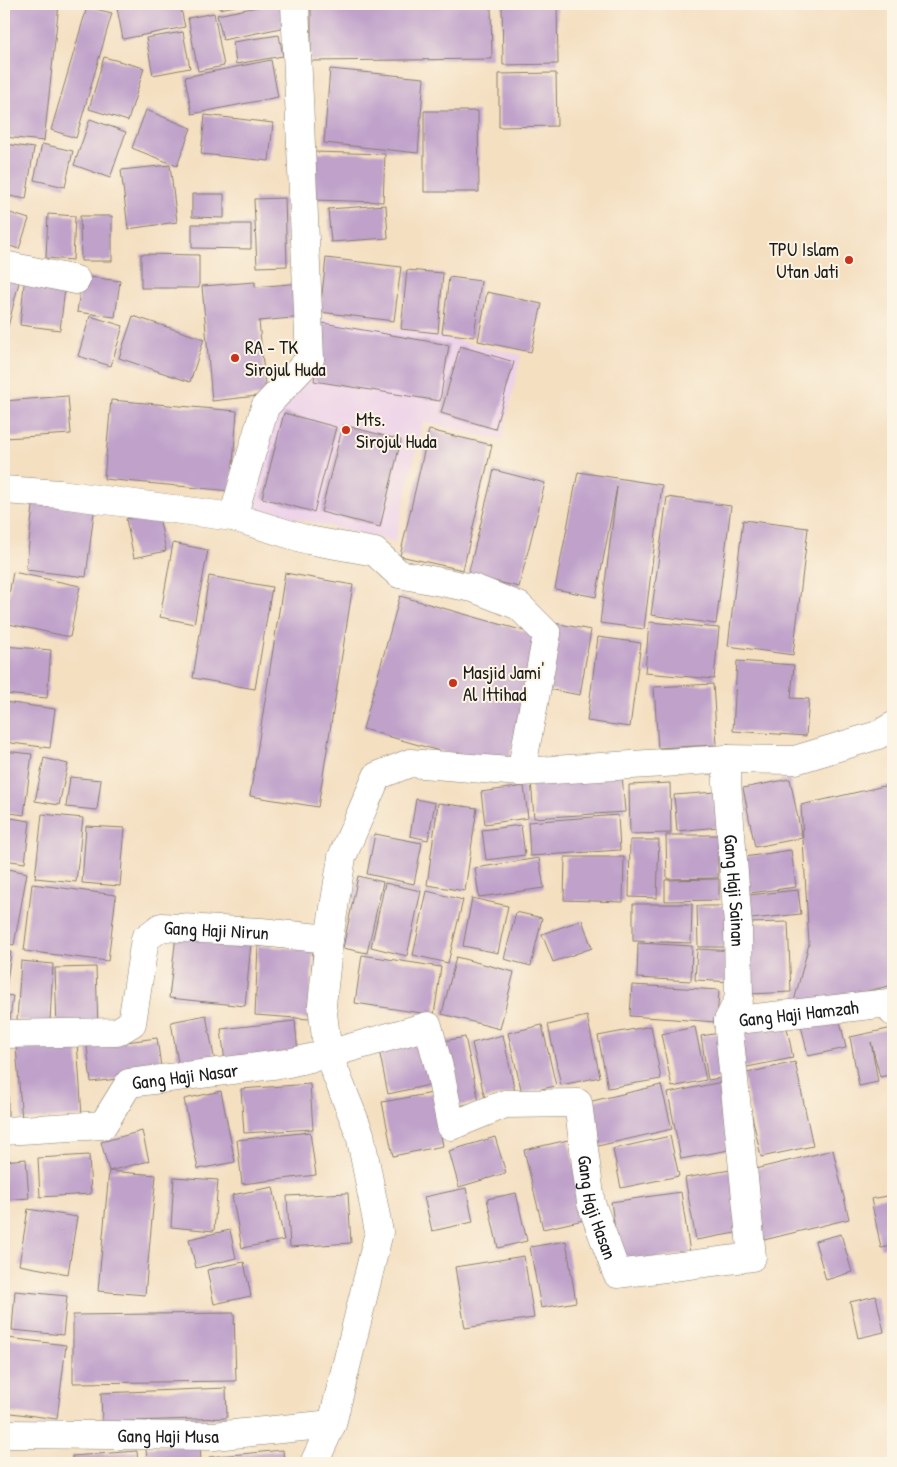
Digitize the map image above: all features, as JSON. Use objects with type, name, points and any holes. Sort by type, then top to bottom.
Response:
[{"type":"street","points":[[233,517],[265,408],[310,359],[295,4]]},
{"type":"street","points":[[4,265],[76,280]]},
{"type":"street","points":[[4,490],[60,494],[233,517],[308,540],[376,552],[399,574],[473,588],[520,606],[547,634],[521,772]]},
{"type":"street","points":[[314,1463],[332,1424],[379,1232],[360,1134],[328,1054],[322,1005],[329,939],[342,857],[377,776],[410,763],[521,772],[727,759],[795,760],[878,735],[893,726]]},
{"type":"street","name":"Gang Haji Sainan","points":[[727,759],[726,784],[738,925],[739,998],[728,1021]]},
{"type":"street","name":"Gang Haji Nirun","points":[[4,1034],[117,1032],[132,1023],[146,939],[161,927],[261,932],[329,939]]},
{"type":"street","name":"Gang Haji Hamzah","points":[[728,1021],[889,1003],[893,1012]]},
{"type":"street","name":"Gang Haji Hasan","points":[[328,1054],[428,1026],[452,1126],[505,1104],[578,1103],[591,1203],[617,1274],[752,1257],[728,1021]]},
{"type":"street","name":"Gang Haji Nasar","points":[[4,1131],[103,1125],[129,1083],[288,1062],[328,1054]]},
{"type":"street","name":"Gang Haji Musa","points":[[4,1434],[214,1436],[332,1424]]},
{"type":"shaded area","name":"Mts. Sirojul Huda","points":[[319,318],[429,334],[521,355],[502,440],[423,422],[395,542],[243,506],[280,404]]},
{"type":"building","points":[[4,4],[59,4],[44,141],[4,137]]},
{"type":"building","points":[[102,4],[120,4],[120,5],[103,8]]},
{"type":"building","points":[[138,4],[180,4],[185,27],[123,39],[117,8]]},
{"type":"building","points":[[218,4],[241,4],[241,5],[219,9]]},
{"type":"building","points":[[272,4],[281,4],[286,27],[223,40],[217,15]]},
{"type":"building","points":[[311,4],[491,4],[492,59],[311,61]]},
{"type":"building","points":[[502,4],[557,4],[558,64],[503,65]]},
{"type":"building","points":[[87,7],[112,13],[76,138],[51,130]]},
{"type":"building","points":[[214,13],[224,66],[198,71],[188,18]]},
{"type":"building","points":[[183,32],[190,68],[153,75],[146,38]]},
{"type":"building","points":[[279,35],[283,56],[236,64],[233,42]]},
{"type":"building","points":[[104,57],[144,68],[128,121],[89,109]]},
{"type":"building","points":[[271,60],[278,97],[192,114],[185,77]]},
{"type":"building","points":[[330,69],[424,78],[418,153],[324,143]]},
{"type":"building","points":[[556,73],[557,126],[499,127],[499,74]]},
{"type":"building","points":[[146,110],[191,128],[177,166],[132,148]]},
{"type":"building","points":[[424,111],[478,111],[479,192],[424,192]]},
{"type":"building","points":[[205,115],[273,123],[269,161],[201,154]]},
{"type":"building","points":[[90,119],[126,132],[110,178],[74,165]]},
{"type":"building","points":[[5,144],[34,148],[26,199],[4,195]]},
{"type":"building","points":[[42,144],[73,151],[65,187],[34,180]]},
{"type":"building","points":[[314,152],[385,154],[383,202],[313,200]]},
{"type":"building","points":[[170,165],[177,222],[128,229],[121,170]]},
{"type":"building","points":[[192,194],[224,194],[224,218],[192,217]]},
{"type":"building","points":[[285,198],[287,266],[257,267],[254,199]]},
{"type":"building","points":[[386,205],[388,238],[331,242],[328,209]]},
{"type":"building","points":[[4,211],[29,219],[19,249],[4,244]]},
{"type":"building","points":[[48,214],[75,216],[73,260],[46,258]]},
{"type":"building","points":[[80,216],[112,216],[112,261],[81,261]]},
{"type":"building","points":[[192,224],[251,224],[251,249],[192,248]]},
{"type":"building","points":[[141,254],[199,255],[199,288],[141,288]]},
{"type":"building","points":[[326,258],[401,267],[394,321],[320,312]]},
{"type":"building","points":[[4,270],[21,274],[6,335],[4,335]]},
{"type":"building","points":[[407,270],[443,273],[438,333],[401,329]]},
{"type":"building","points":[[25,274],[66,280],[60,330],[20,325]]},
{"type":"building","points":[[82,276],[120,281],[115,317],[77,312]]},
{"type":"building","points":[[449,277],[481,281],[474,337],[442,333]]},
{"type":"building","name":"RA - TK Sirojul Huda","points":[[255,282],[255,287],[301,283],[303,317],[259,321],[266,395],[212,401],[202,286]]},
{"type":"building","points":[[487,292],[542,304],[531,352],[478,341]]},
{"type":"building","points":[[90,316],[123,326],[111,366],[78,356]]},
{"type":"building","points":[[133,316],[204,339],[190,382],[119,358]]},
{"type":"building","points":[[323,323],[449,345],[440,401],[314,381]]},
{"type":"building","points":[[460,346],[514,362],[495,429],[441,413]]},
{"type":"building","points":[[68,396],[71,434],[5,438],[4,401]]},
{"type":"building","points":[[111,400],[237,411],[231,491],[104,479]]},
{"type":"building","points":[[284,413],[336,427],[314,512],[262,498]]},
{"type":"building","points":[[343,425],[401,440],[380,527],[321,512]]},
{"type":"building","points":[[429,430],[492,445],[463,570],[400,556]]},
{"type":"building","points":[[494,470],[545,483],[519,587],[468,575]]},
{"type":"building","points":[[578,472],[662,485],[644,629],[600,623],[617,487],[596,597],[555,589]]},
{"type":"building","points":[[34,497],[95,504],[86,577],[26,570]]},
{"type":"building","points":[[667,497],[731,506],[716,624],[651,615]]},
{"type":"building","points":[[158,512],[166,551],[134,558],[126,519]]},
{"type":"building","points":[[743,520],[808,528],[793,655],[728,646]]},
{"type":"building","points":[[173,543],[208,550],[194,624],[160,617]]},
{"type":"building","points":[[13,572],[80,586],[70,637],[4,623]]},
{"type":"building","points":[[285,573],[353,585],[318,807],[250,796]]},
{"type":"building","points":[[209,576],[272,587],[255,689],[193,678]]},
{"type":"building","name":"Masjid Jami' Al Ittihad","points":[[400,596],[542,636],[506,770],[363,729]]},
{"type":"building","points":[[649,622],[719,628],[714,679],[645,673]]},
{"type":"building","points":[[554,623],[591,630],[580,695],[542,688]]},
{"type":"building","points":[[598,637],[641,643],[630,727],[587,721]]},
{"type":"building","points":[[4,646],[51,650],[47,698],[4,694]]},
{"type":"building","points":[[737,661],[794,665],[791,698],[809,699],[806,736],[733,731]]},
{"type":"building","points":[[713,684],[717,745],[658,748],[654,687]]},
{"type":"building","points":[[4,702],[55,709],[50,748],[4,742]]},
{"type":"building","points":[[4,751],[32,754],[24,815],[4,812]]},
{"type":"building","points":[[44,758],[68,764],[59,805],[35,801]]},
{"type":"building","points":[[622,774],[625,812],[534,818],[531,780]]},
{"type":"building","points":[[70,777],[101,780],[97,810],[66,807]]},
{"type":"building","points":[[790,779],[802,838],[755,847],[743,788]]},
{"type":"building","points":[[670,783],[671,833],[630,834],[629,785]]},
{"type":"building","points":[[893,784],[893,985],[792,1009],[809,944],[801,805]]},
{"type":"building","points":[[524,786],[528,818],[485,824],[481,792]]},
{"type":"building","points":[[716,792],[719,827],[677,831],[674,795]]},
{"type":"building","points":[[416,799],[435,803],[428,840],[410,836]]},
{"type":"building","points":[[438,803],[477,808],[465,891],[427,885]]},
{"type":"building","points":[[42,814],[83,818],[76,882],[35,878]]},
{"type":"building","points":[[618,815],[620,850],[530,856],[528,822]]},
{"type":"building","points":[[4,817],[30,821],[25,863],[4,860]]},
{"type":"building","points":[[521,825],[525,855],[486,860],[482,830]]},
{"type":"building","points":[[86,826],[125,828],[120,886],[82,883]]},
{"type":"building","points":[[375,834],[422,843],[414,884],[367,874]]},
{"type":"building","points":[[666,835],[718,835],[718,878],[667,879]]},
{"type":"building","points":[[630,840],[659,840],[657,898],[629,897]]},
{"type":"building","points":[[791,850],[796,887],[743,894],[738,858]]},
{"type":"building","points":[[565,857],[624,857],[623,902],[564,900]]},
{"type":"building","points":[[539,858],[544,888],[479,897],[475,868]]},
{"type":"building","points":[[4,868],[27,873],[14,945],[4,943]]},
{"type":"building","points":[[358,876],[383,882],[367,953],[343,948]]},
{"type":"building","points":[[719,879],[719,900],[665,901],[665,880]]},
{"type":"building","points":[[385,883],[421,891],[407,956],[371,947]]},
{"type":"building","points":[[32,884],[116,895],[108,961],[24,951]]},
{"type":"building","points":[[798,890],[801,914],[751,919],[749,895]]},
{"type":"building","points":[[427,891],[463,900],[448,963],[413,955]]},
{"type":"building","points":[[472,898],[508,906],[498,953],[463,946]]},
{"type":"building","points":[[633,904],[692,904],[691,943],[633,941]]},
{"type":"building","points":[[697,906],[731,906],[732,947],[698,947]]},
{"type":"building","points":[[516,912],[542,918],[531,966],[504,959]]},
{"type":"building","points":[[582,920],[592,948],[553,962],[542,934]]},
{"type":"building","points":[[788,922],[791,992],[751,994],[748,923]]},
{"type":"building","points":[[176,935],[251,943],[245,1006],[169,998]]},
{"type":"building","points":[[638,943],[692,946],[691,981],[637,978]]},
{"type":"building","points":[[258,946],[313,950],[309,1019],[255,1015]]},
{"type":"building","points":[[697,949],[736,951],[734,982],[695,980]]},
{"type":"building","points":[[4,951],[11,952],[6,989],[4,989]]},
{"type":"building","points":[[362,955],[441,967],[434,1015],[355,1003]]},
{"type":"building","points":[[456,957],[514,972],[500,1029],[442,1014]]},
{"type":"building","points":[[21,961],[53,964],[50,1022],[17,1020]]},
{"type":"building","points":[[96,967],[98,1027],[57,1029],[55,968]]},
{"type":"building","points":[[632,985],[719,990],[717,1022],[630,1016]]},
{"type":"building","points":[[4,995],[13,996],[9,1026],[4,1026]]},
{"type":"building","points":[[206,1015],[215,1062],[179,1069],[171,1022]]},
{"type":"building","points":[[587,1016],[600,1077],[561,1085],[548,1025]]},
{"type":"building","points":[[839,1016],[846,1048],[808,1056],[801,1025]]},
{"type":"building","points":[[295,1021],[298,1053],[225,1062],[221,1029]]},
{"type":"building","points":[[786,1023],[793,1058],[742,1068],[734,1033]]},
{"type":"building","points":[[542,1025],[556,1086],[522,1093],[508,1033]]},
{"type":"building","points":[[651,1026],[661,1079],[608,1088],[598,1036]]},
{"type":"building","points":[[695,1027],[706,1080],[672,1087],[661,1034]]},
{"type":"building","points":[[893,1028],[893,1074],[880,1077],[871,1042],[878,1082],[859,1086],[850,1037]]},
{"type":"building","points":[[720,1033],[727,1077],[708,1080],[701,1036]]},
{"type":"building","points":[[503,1035],[515,1092],[485,1099],[472,1043]]},
{"type":"building","points":[[465,1037],[479,1102],[453,1107],[439,1042]]},
{"type":"building","points":[[157,1038],[162,1074],[91,1082],[87,1047]]},
{"type":"building","points":[[77,1042],[82,1116],[22,1120],[16,1047]]},
{"type":"building","points":[[426,1042],[434,1084],[388,1094],[379,1050]]},
{"type":"building","points":[[795,1062],[813,1146],[761,1157],[743,1074]]},
{"type":"building","points":[[4,1075],[8,1075],[8,1124],[4,1124]]},
{"type":"building","points":[[722,1082],[734,1149],[681,1159],[668,1093]]},
{"type":"building","points":[[310,1084],[313,1129],[244,1133],[241,1089]]},
{"type":"building","points":[[661,1085],[672,1129],[598,1146],[588,1102]]},
{"type":"building","points":[[221,1091],[235,1162],[198,1169],[184,1099]]},
{"type":"building","points":[[433,1093],[443,1146],[393,1156],[382,1102]]},
{"type":"building","points":[[142,1131],[149,1161],[109,1171],[101,1142]]},
{"type":"building","points":[[310,1132],[316,1175],[242,1184],[237,1140]]},
{"type":"building","points":[[670,1136],[679,1176],[621,1188],[613,1149]]},
{"type":"building","points":[[495,1137],[506,1173],[459,1187],[449,1151]]},
{"type":"building","points":[[568,1140],[588,1219],[543,1229],[524,1150]]},
{"type":"building","points":[[833,1150],[849,1219],[760,1241],[743,1172]]},
{"type":"building","points":[[89,1155],[91,1194],[40,1197],[38,1158]]},
{"type":"building","points":[[26,1159],[29,1198],[4,1200],[4,1161]]},
{"type":"building","points":[[736,1169],[747,1231],[696,1240],[685,1178]]},
{"type":"building","points":[[109,1171],[156,1175],[145,1295],[98,1291]]},
{"type":"building","points":[[174,1177],[218,1180],[214,1231],[171,1227]]},
{"type":"building","points":[[273,1187],[284,1240],[242,1248],[232,1195]]},
{"type":"building","points":[[466,1188],[473,1222],[432,1231],[424,1197]]},
{"type":"building","points":[[681,1192],[690,1253],[620,1264],[611,1202]]},
{"type":"building","points":[[348,1193],[351,1243],[290,1247],[287,1196]]},
{"type":"building","points":[[516,1193],[527,1241],[498,1248],[487,1199]]},
{"type":"building","points":[[893,1195],[893,1246],[881,1248],[871,1199]]},
{"type":"building","points":[[28,1209],[77,1217],[68,1274],[19,1265]]},
{"type":"building","points":[[230,1230],[236,1258],[196,1268],[189,1239]]},
{"type":"building","points":[[841,1234],[852,1272],[826,1280],[815,1241]]},
{"type":"building","points":[[566,1241],[576,1302],[541,1308],[530,1247]]},
{"type":"building","points":[[524,1256],[534,1318],[465,1328],[455,1267]]},
{"type":"building","points":[[244,1262],[251,1296],[214,1304],[207,1270]]},
{"type":"building","points":[[15,1291],[67,1296],[63,1335],[12,1330]]},
{"type":"building","points":[[876,1296],[884,1332],[858,1338],[850,1302]]},
{"type":"building","points":[[234,1313],[236,1381],[73,1383],[73,1315]]},
{"type":"building","points":[[8,1338],[66,1345],[57,1419],[4,1412],[4,1376]]},
{"type":"building","points":[[226,1388],[227,1418],[102,1422],[101,1393]]},
{"type":"building","points":[[200,1445],[201,1463],[147,1463],[146,1448]]},
{"type":"building","points":[[283,1450],[284,1463],[210,1463],[209,1457]]},
{"type":"building","points":[[137,1451],[138,1463],[72,1463],[72,1456]]},
{"type":"place","name":"TPU Islam Utan Jati","points":[[849,260]]},
{"type":"place","name":"RA - TK Sirojul Huda","points":[[235,358]]},
{"type":"place","name":"Mts. Sirojul Huda","points":[[346,430]]},
{"type":"place","name":"Masjid Jami' Al Ittihad","points":[[453,683]]}]
